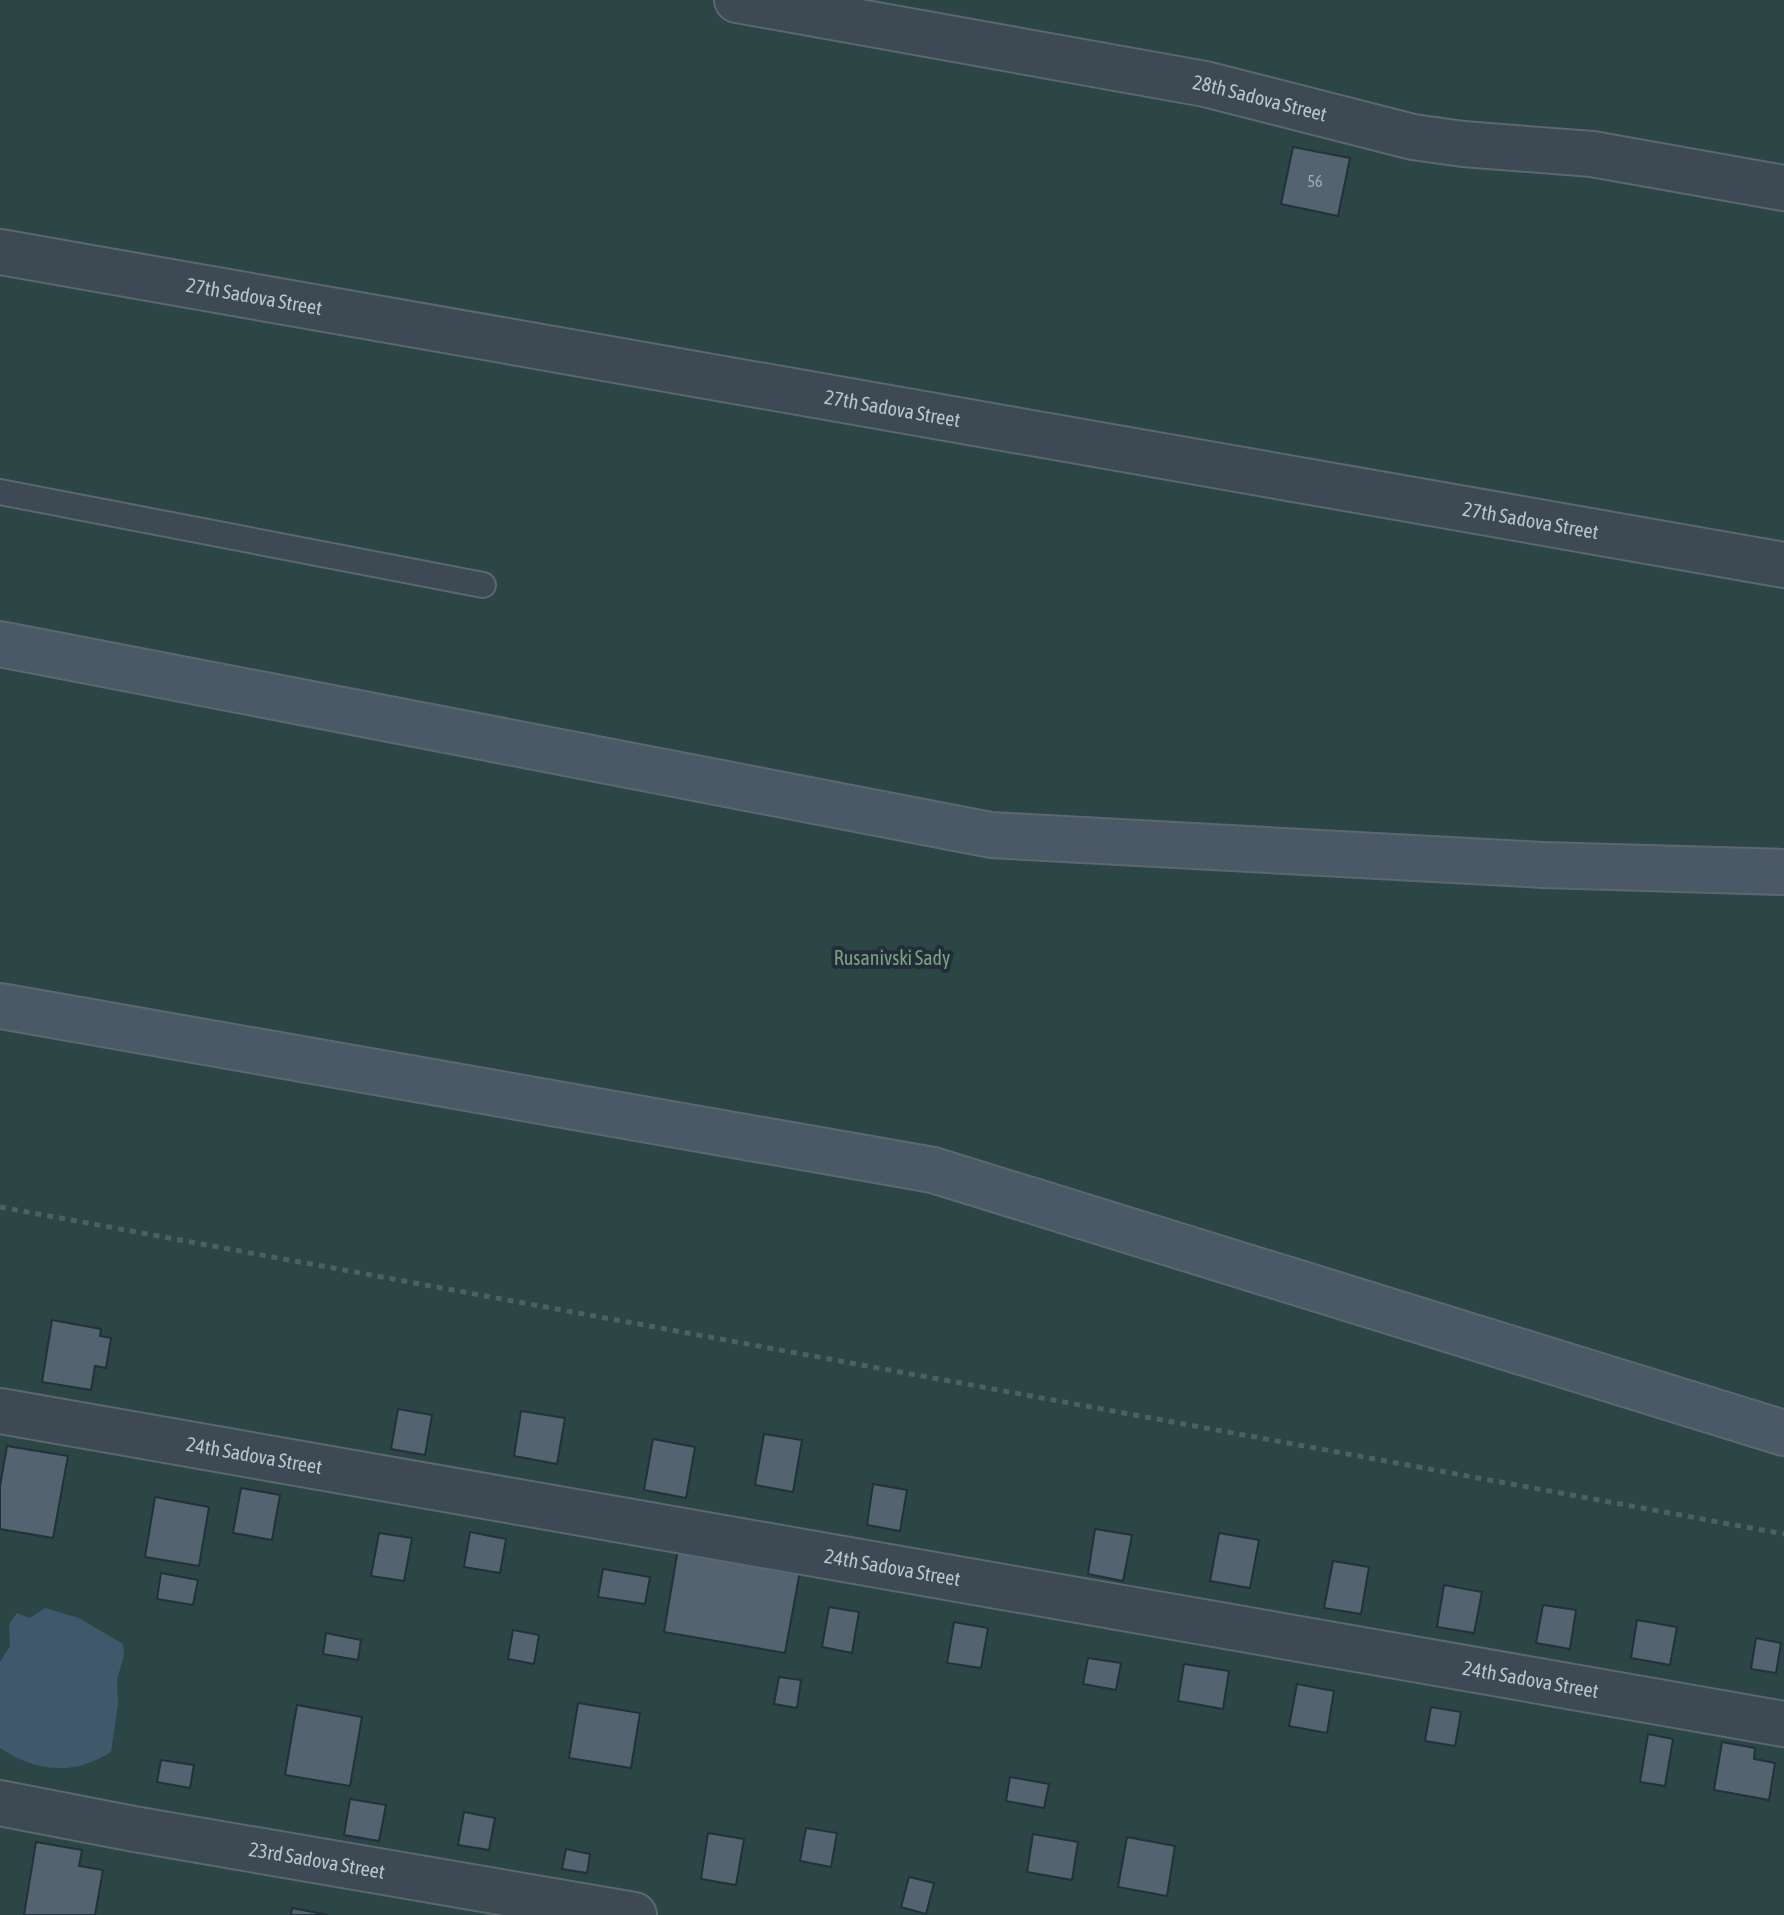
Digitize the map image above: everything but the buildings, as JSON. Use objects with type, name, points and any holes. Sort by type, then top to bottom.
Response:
[{"type":"main road","points":[[0,644],[991,835],[1543,865],[1784,872]]},
{"type":"main road","points":[[0,1006],[933,1170],[1784,1433]]},
{"type":"street","name":"28th Sadova Street","points":[[737,0],[1205,84],[1413,137],[1592,154],[1784,188]]},
{"type":"street","name":"27th Sadova Street","points":[[0,252],[1784,565]]},
{"type":"street","name":"24th Sadova Street","points":[[0,1411],[1784,1724]]},
{"type":"street","name":"23rd Sadova Street","points":[[0,1803],[150,1832],[634,1915]]},
{"type":"lane","points":[[0,492],[483,585]]},
{"type":"path","points":[[0,1207],[1784,1534]]},
{"type":"green space","name":"Rusanivski Sady","points":[[0,0],[1784,0],[1784,1915],[0,1915]]},
{"type":"water","points":[[45,1608],[79,1618],[123,1644],[111,1752],[97,1760],[69,1768],[27,1762],[0,1748],[0,1662],[10,1646],[9,1624],[17,1613],[30,1618]]}]
